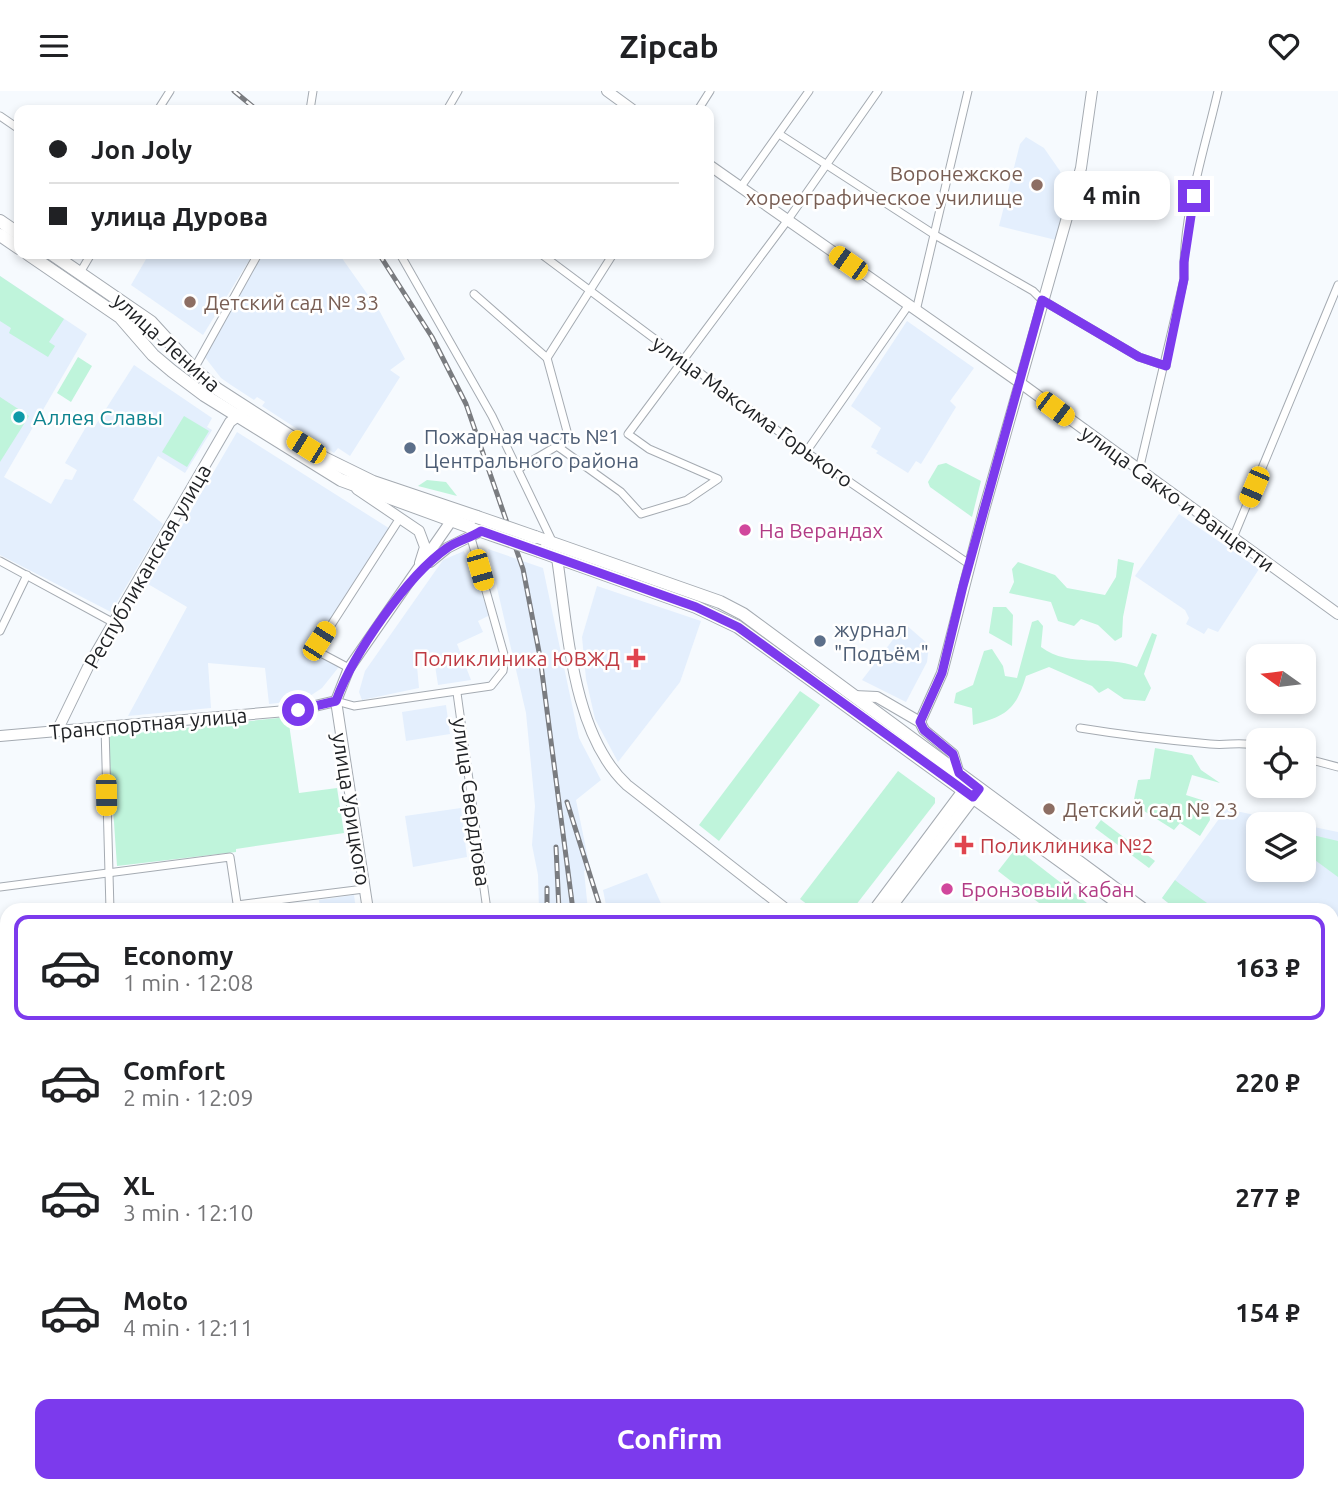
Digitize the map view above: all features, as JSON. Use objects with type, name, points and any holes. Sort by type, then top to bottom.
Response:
[{"type":"main road","name":"улица Ленина","points":[[35,259],[120,317],[153,355],[172,371],[242,412],[353,474],[455,516],[476,534],[539,551],[696,607],[738,627],[972,790]]},
{"type":"main road","name":"улица Ленина","points":[[61,259],[151,322],[194,369],[242,412],[352,486],[455,516],[477,517],[720,601],[743,614],[959,773],[972,790]]},
{"type":"main road","points":[[881,903],[972,790]]},
{"type":"main road","points":[[893,903],[972,790]]},
{"type":"main road","points":[[972,790],[1119,903]]},
{"type":"main road","points":[[972,790],[1134,903]]},
{"type":"street","points":[[607,91],[626,105]]},
{"type":"street","points":[[740,188],[809,91]]},
{"type":"street","points":[[518,469],[557,446],[621,492],[641,514],[687,500],[718,479],[649,449],[628,434],[787,221],[878,91]]},
{"type":"street","points":[[806,452],[912,309],[935,235],[968,91]]},
{"type":"street","points":[[920,722],[939,681],[1019,382],[1081,168],[1092,91]]},
{"type":"street","points":[[1139,470],[1166,366],[1184,279],[1184,262],[1198,174],[1217,91]]},
{"type":"street","points":[[779,134],[824,166],[935,235],[1033,291],[1042,300],[1139,357],[1166,366]]},
{"type":"street","name":"улица Сакко и Ванцетти","points":[[714,169],[1019,382],[1338,614]]},
{"type":"street","points":[[81,271],[88,259]]},
{"type":"street","points":[[194,369],[255,259]]},
{"type":"street","points":[[403,259],[481,395],[553,543]]},
{"type":"street","name":"улица Максима Горького","points":[[548,259],[806,452],[969,564]]},
{"type":"street","points":[[547,358],[610,259]]},
{"type":"street","points":[[1233,538],[1338,285]]},
{"type":"street","points":[[474,294],[547,358],[568,435],[561,448]]},
{"type":"street","name":"Республиканская улица","points":[[57,731],[89,665],[230,422],[242,412]]},
{"type":"street","name":"улица Ленина","points":[[352,486],[419,531],[425,551],[417,573]]},
{"type":"street","points":[[417,573],[447,548],[476,534],[505,658],[503,671],[491,686],[457,693],[354,706],[336,701],[349,668],[455,516]]},
{"type":"street","points":[[349,668],[315,650],[400,518]]},
{"type":"street","points":[[557,558],[583,707],[592,735],[607,762],[627,785],[778,903]]},
{"type":"street","points":[[0,561],[114,623]]},
{"type":"street","points":[[0,631],[27,576]]},
{"type":"street","name":"улица Свердлова","points":[[457,693],[486,903]]},
{"type":"street","points":[[854,696],[877,697],[920,722],[924,730],[953,754],[959,773]]},
{"type":"street","name":"Транспортная улица","points":[[0,736],[298,710],[336,701]]},
{"type":"street","name":"улица Урицкого","points":[[336,701],[367,903]]},
{"type":"street","points":[[105,727],[109,903]]},
{"type":"street","points":[[1080,728],[1147,739],[1215,745],[1246,742]]},
{"type":"street","points":[[1316,761],[1338,767]]},
{"type":"street","points":[[0,887],[230,857],[237,903]]},
{"type":"street","points":[[271,903],[365,889]]},
{"type":"shaded area","name":"Воронежское хореографическое училище","points":[[1026,137],[1044,148],[1060,171],[1067,198],[1056,240],[999,226],[1020,144]]},
{"type":"shaded area","name":"Детский сад № 33","points":[[146,259],[250,259],[203,335],[131,285]]},
{"type":"shaded area","points":[[260,259],[343,259],[380,312],[405,359],[390,370],[400,377],[350,456],[338,448],[334,453],[262,406],[265,402],[257,397],[254,400],[231,385],[221,378],[204,356]]},
{"type":"shaded area","points":[[0,276],[87,334],[4,477],[51,504],[65,479],[72,480],[77,470],[65,463],[86,427],[95,426],[134,365],[212,418],[207,427],[212,430],[185,473],[158,456],[133,500],[163,524],[111,612],[0,555]]},
{"type":"shaded area","points":[[907,321],[974,368],[950,401],[956,407],[921,464],[916,461],[908,473],[876,453],[878,451],[871,447],[881,428],[851,406]]},
{"type":"shaded area","points":[[237,432],[395,532],[318,649],[342,663],[322,688],[304,700],[269,704],[265,668],[208,663],[211,708],[128,716],[187,607],[148,584]]},
{"type":"shaded area","points":[[1179,514],[1259,569],[1218,632],[1208,628],[1204,634],[1186,624],[1189,618],[1185,610],[1135,576]]},
{"type":"shaded area","points":[[488,549],[543,568],[579,738],[601,780],[576,800],[590,868],[584,871],[587,903],[539,903],[538,875],[532,845],[535,806],[526,713]]},
{"type":"shaded area","points":[[464,551],[490,615],[478,621],[483,632],[457,644],[471,680],[438,685],[433,652],[416,655],[419,688],[362,700],[359,692],[365,671],[443,560]]},
{"type":"shaded area","name":"Поликлиника ЮВЖД","points":[[597,586],[701,621],[680,682],[618,762],[595,719],[586,679],[582,637]]},
{"type":"shaded area","points":[[905,624],[929,645],[927,662],[906,702],[862,680]]},
{"type":"shaded area","points":[[446,705],[450,734],[406,741],[402,712]]},
{"type":"shaded area","points":[[461,808],[467,857],[413,867],[405,816]]},
{"type":"shaded area","points":[[1226,809],[1246,813],[1246,882],[1316,882],[1316,827],[1338,832],[1338,903],[1168,903],[1162,898]]},
{"type":"shaded area","points":[[647,873],[661,903],[606,903],[603,890]]},
{"type":"shaded area","points":[[354,895],[355,903],[319,903],[319,900]]},
{"type":"green space","points":[[0,276],[64,319],[49,342],[55,346],[48,357],[9,333],[11,328],[0,321]]},
{"type":"green space","points":[[78,357],[92,366],[71,402],[57,393]]},
{"type":"green space","points":[[0,397],[29,416],[0,462]]},
{"type":"green space","points":[[184,416],[209,431],[187,467],[162,452]]},
{"type":"green space","points":[[946,463],[981,481],[972,517],[930,487],[928,482],[938,465]]},
{"type":"green space","points":[[427,480],[446,482],[457,496],[418,486]]},
{"type":"green space","points":[[1118,559],[1134,563],[1123,617],[1122,637],[1115,641],[1098,625],[1081,619],[1074,626],[1058,621],[1051,602],[1009,593],[1014,582],[1012,569],[1018,562],[1055,575],[1067,588],[1105,595],[1116,577]]},
{"type":"green space","points":[[993,607],[1006,607],[1013,615],[1012,646],[989,633]]},
{"type":"green space","points":[[1038,620],[1043,626],[1041,647],[1052,654],[1076,660],[1113,661],[1137,667],[1152,633],[1157,635],[1144,674],[1151,688],[1145,701],[1124,699],[1108,688],[1099,693],[1092,686],[1049,667],[1026,676],[1014,704],[1002,715],[973,725],[972,708],[954,703],[956,693],[973,685],[984,651],[992,649],[1003,666],[1005,676],[1017,678],[1032,622]]},
{"type":"green space","points":[[800,691],[820,705],[719,841],[699,825]]},
{"type":"green space","points":[[288,717],[299,793],[337,788],[344,833],[236,849],[236,852],[117,866],[108,736]]},
{"type":"green space","points":[[1155,748],[1192,755],[1201,770],[1220,783],[1192,775],[1186,795],[1208,802],[1210,820],[1200,836],[1180,823],[1174,830],[1133,804],[1138,780],[1150,779]]},
{"type":"green space","points":[[898,771],[935,798],[935,803],[857,903],[805,903],[800,899]]},
{"type":"green space","points":[[1101,820],[1155,861],[1149,868],[1095,828]]},
{"type":"green space","points":[[1316,836],[1338,841],[1338,877],[1316,861]]},
{"type":"green space","points":[[1016,848],[1087,903],[1039,903],[998,871]]},
{"type":"green space","points":[[1175,880],[1207,903],[1168,903],[1162,898]]},
{"type":"railway","points":[[234,91],[251,105]]},
{"type":"railway","points":[[382,259],[432,337],[466,404],[523,569],[540,657],[572,903]]},
{"type":"railway","points":[[567,802],[599,903]]},
{"type":"railway","points":[[556,847],[559,903]]},
{"type":"railway","points":[[547,888],[547,903]]},
{"type":"place","name":"Воронежское хореографическое училище","points":[[1037,185]]},
{"type":"place","name":"Детский сад № 33","points":[[190,302]]},
{"type":"place","name":"Аллея Славы","points":[[19,417]]},
{"type":"place","name":"Пожарная часть №1 Центрального района","points":[[410,448]]},
{"type":"place","name":"На Верандах","points":[[745,530]]},
{"type":"place","name":"журнал \"Подъём\"","points":[[820,641]]},
{"type":"place","name":"Поликлиника ЮВЖД","points":[[636,658]]},
{"type":"place","name":"Детский сад № 23","points":[[1049,809]]},
{"type":"place","name":"Поликлиника №2","points":[[964,845]]},
{"type":"place","name":"Бронзовый кабан","points":[[947,889]]},
{"type":"route","points":[[298,710],[336,701],[349,668],[417,573],[447,548],[481,531],[696,607],[738,627],[973,797],[979,789],[959,773],[953,754],[924,730],[920,722],[942,673],[963,586],[1042,300],[1139,357],[1166,366],[1184,279],[1194,196]]}]
